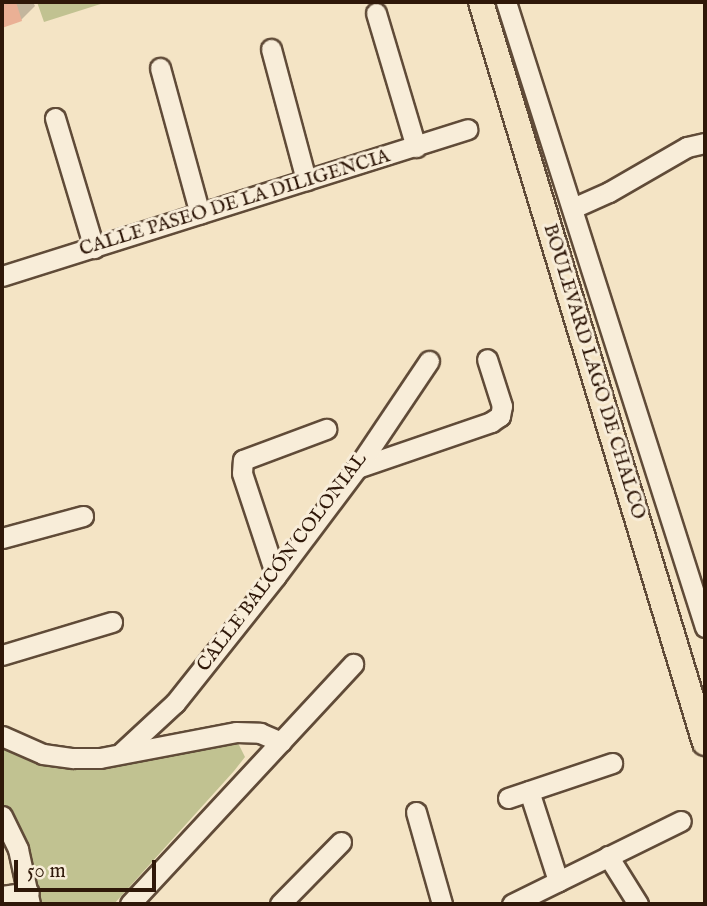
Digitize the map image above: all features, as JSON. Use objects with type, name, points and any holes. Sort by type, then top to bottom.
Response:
[{"type":"main road","name":"BOULEVARD LAGO DE CHALCO","points":[[481,2],[705,743]]},
{"type":"street","points":[[506,2],[705,627]]},
{"type":"street","points":[[376,13],[416,147]]},
{"type":"street","points":[[271,49],[306,180]]},
{"type":"street","points":[[160,68],[200,214]]},
{"type":"street","points":[[55,118],[94,248]]},
{"type":"street","name":"CALLE PASEO DE LA DILIGENCIA","points":[[2,276],[467,130]]},
{"type":"street","points":[[573,208],[609,192],[687,147],[705,143]]},
{"type":"street","points":[[357,468],[491,422],[500,416],[502,406],[487,359]]},
{"type":"street","name":"CALLE BALCÓN COLONIAL","points":[[122,752],[175,703],[276,576],[357,468],[429,361]]},
{"type":"street","points":[[276,576],[242,473],[243,460],[326,429]]},
{"type":"street","points":[[2,538],[83,516]]},
{"type":"street","points":[[2,655],[112,622]]},
{"type":"street","points":[[130,904],[353,664]]},
{"type":"street","points":[[2,736],[43,754],[100,758],[236,732],[260,733],[281,742]]},
{"type":"street","points":[[508,798],[612,763]]},
{"type":"street","points":[[529,791],[558,881]]},
{"type":"street","points":[[415,812],[442,904]]},
{"type":"street","points":[[2,816],[18,849],[29,898],[2,896]]},
{"type":"street","points":[[512,904],[681,821]]},
{"type":"street","points":[[280,904],[341,842]]},
{"type":"street","points":[[608,856],[638,904]]},
{"type":"green space","points":[[37,2],[107,2],[44,22]]},
{"type":"green space","points":[[237,741],[245,757],[114,904],[38,904],[2,805],[2,748],[33,762],[83,769]]},
{"type":"building","points":[[2,2],[16,2],[22,21],[2,28]]}]
